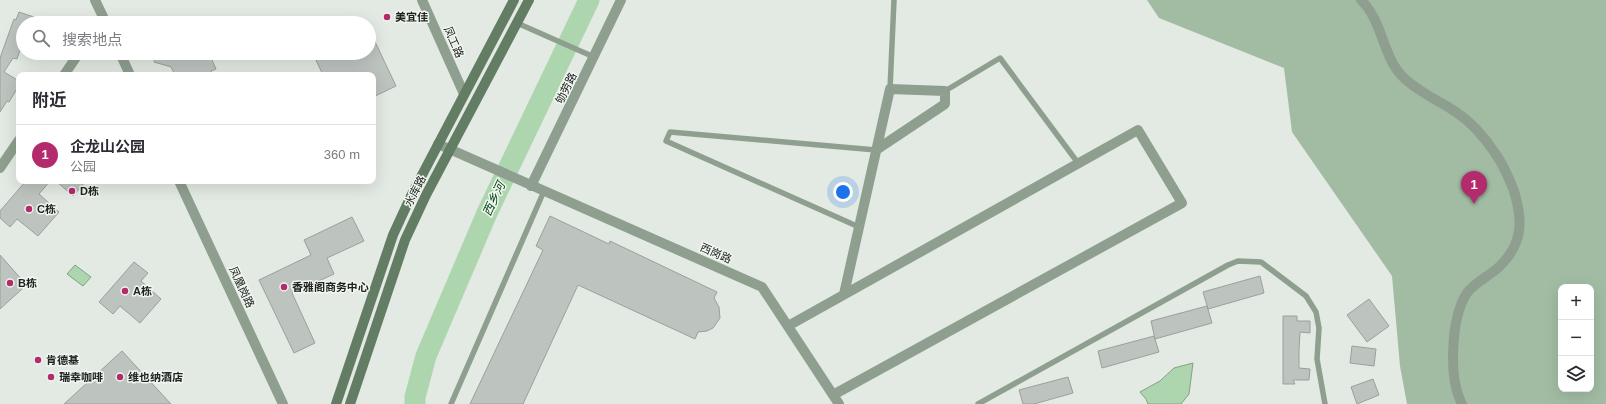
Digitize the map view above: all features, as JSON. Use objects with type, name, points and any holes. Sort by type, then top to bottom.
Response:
[{"type":"main road","name":"水库路","points":[[336,404],[393,235],[411,196],[514,0]]},
{"type":"main road","name":"水库路","points":[[350,404],[405,240],[426,195],[529,0]]},
{"type":"street","points":[[95,0],[101,16]]},
{"type":"street","name":"凤工路","points":[[422,0],[464,94]]},
{"type":"street","name":"劬劳路","points":[[531,186],[590,56],[621,0]]},
{"type":"street","points":[[1361,0],[1375,18],[1391,60],[1401,76],[1415,88],[1457,112],[1478,131],[1500,160],[1510,179],[1519,207],[1520,224],[1518,240],[1510,255],[1498,268],[1478,282],[1468,292],[1460,305],[1452,362],[1454,381],[1462,404]]},
{"type":"street","points":[[66,72],[74,60]]},
{"type":"street","points":[[123,60],[129,72]]},
{"type":"street","points":[[844,294],[876,150],[890,89],[945,91],[945,104],[876,150]]},
{"type":"street","points":[[788,326],[1138,130],[1182,203],[833,395]]},
{"type":"street","points":[[0,168],[16,144]]},
{"type":"street","name":"西岗路","points":[[438,144],[762,287],[839,404]]},
{"type":"street","name":"凤凰岗路","points":[[180,184],[282,404]]},
{"type":"lane","points":[[890,89],[894,0]]},
{"type":"lane","points":[[517,23],[590,56]]},
{"type":"lane","points":[[945,91],[1000,58],[1078,163]]},
{"type":"lane","points":[[859,227],[666,141],[670,132],[876,150]]},
{"type":"lane","points":[[451,404],[544,191]]},
{"type":"lane","points":[[978,404],[1228,265],[1246,260],[1261,262],[1282,276],[1306,296],[1316,312],[1319,328],[1317,359],[1325,404]]},
{"type":"shaded area","points":[[1147,0],[1606,0],[1606,404],[1407,404],[1400,366],[1392,276],[1292,132],[1284,68],[1159,18]]},
{"type":"shaded area","points":[[75,265],[91,277],[83,286],[67,274]]},
{"type":"shaded area","points":[[1193,363],[1189,394],[1181,404],[1148,404],[1140,392],[1160,381],[1174,368]]},
{"type":"building","points":[[19,12],[31,16],[18,16]]},
{"type":"building","points":[[14,19],[16,20],[16,59],[13,58],[4,72],[16,79],[16,90],[9,102],[7,101],[0,112],[0,58]]},
{"type":"building","points":[[376,44],[396,86],[376,96],[376,72],[322,72],[316,60],[376,60]]},
{"type":"building","points":[[154,60],[212,60],[216,69],[212,72],[174,72],[171,67],[154,62]]},
{"type":"building","name":"C栋","points":[[23,184],[47,184],[39,194],[59,212],[38,236],[17,219],[10,227],[0,218],[0,211]]},
{"type":"building","name":"D栋","points":[[59,184],[83,184],[73,196]]},
{"type":"building","points":[[550,216],[609,244],[610,241],[717,292],[714,298],[719,307],[720,318],[713,328],[707,331],[698,332],[695,339],[578,285],[523,404],[470,404],[543,250],[536,246]]},
{"type":"building","name":"香雅阁商务中心","points":[[352,217],[364,241],[327,258],[334,274],[292,293],[315,343],[294,353],[259,280],[311,255],[304,240]]},
{"type":"building","name":"B栋","points":[[0,255],[23,281],[18,285],[22,289],[0,309]]},
{"type":"building","name":"A栋","points":[[134,262],[148,273],[141,281],[161,299],[140,323],[120,306],[113,314],[99,302]]},
{"type":"building","points":[[1260,276],[1264,293],[1208,309],[1203,292]]},
{"type":"building","points":[[1369,299],[1389,326],[1367,342],[1347,315]]},
{"type":"building","points":[[1207,306],[1212,323],[1155,339],[1151,321]]},
{"type":"building","points":[[1283,316],[1297,316],[1297,321],[1310,321],[1310,333],[1300,332],[1299,350],[1299,368],[1310,369],[1309,380],[1293,380],[1295,384],[1283,384]]},
{"type":"building","points":[[1154,336],[1159,352],[1102,368],[1098,351]]},
{"type":"building","points":[[1352,346],[1376,349],[1374,366],[1350,363]]},
{"type":"building","name":"维也纳酒店","points":[[122,351],[171,404],[64,404]]},
{"type":"building","points":[[1068,377],[1073,393],[1034,404],[1023,404],[1019,390]]},
{"type":"building","points":[[1373,379],[1379,395],[1357,404],[1351,387]]},
{"type":"waterway","name":"西乡河","points":[[415,404],[415,397],[426,356],[487,213],[589,0]]},
{"type":"place","name":"美宜佳","points":[[387,17]]},
{"type":"place","name":"D栋","points":[[72,191]]},
{"type":"place","name":"企龙山公园","points":[[1474,204]]},
{"type":"place","name":"C栋","points":[[29,209]]},
{"type":"place","name":"B栋","points":[[10,283]]},
{"type":"place","name":"香雅阁商务中心","points":[[284,287]]},
{"type":"place","name":"A栋","points":[[125,291]]},
{"type":"place","name":"肯德基","points":[[38,360]]},
{"type":"place","name":"瑞幸咖啡","points":[[51,377]]},
{"type":"place","name":"维也纳酒店","points":[[120,377]]}]
